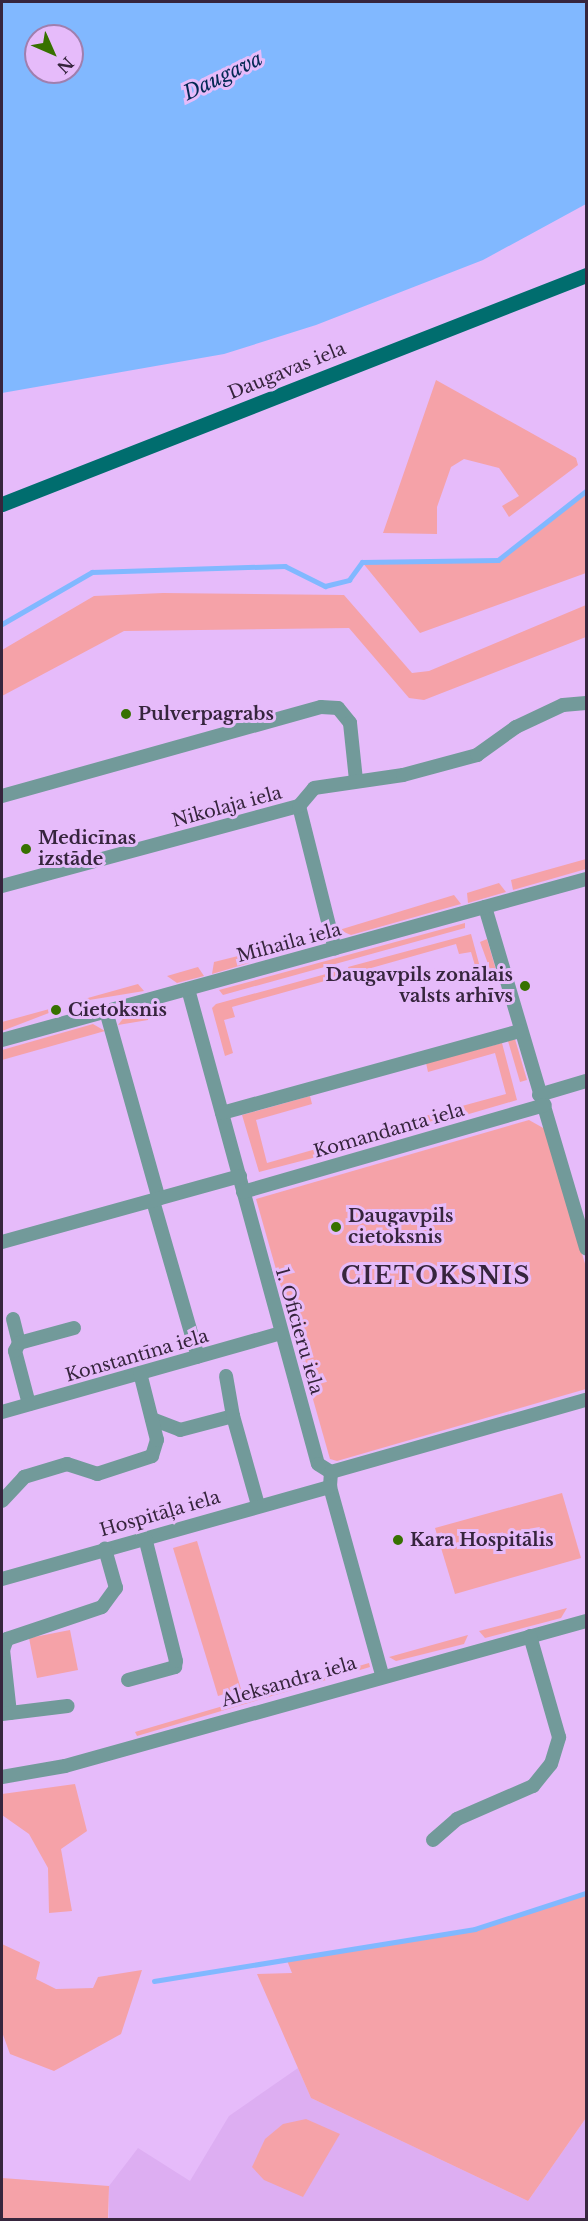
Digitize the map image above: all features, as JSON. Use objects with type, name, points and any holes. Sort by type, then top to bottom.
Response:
[{"type":"main road","name":"Daugavas iela","points":[[2,504],[586,275]]},
{"type":"street","name":"Nikolaja iela","points":[[2,886],[299,806],[314,788],[403,775],[477,755],[516,727],[563,705],[586,703]]},
{"type":"street","points":[[2,796],[321,707],[338,708],[350,723],[357,780]]},
{"type":"street","points":[[299,806],[335,949]]},
{"type":"street","name":"Mihaila iela","points":[[2,1040],[586,879]]},
{"type":"street","points":[[484,907],[586,1247]]},
{"type":"street","name":"1. Oficieru iela","points":[[188,989],[318,1464],[331,1472]]},
{"type":"street","points":[[106,1011],[198,1357]]},
{"type":"street","points":[[222,1113],[520,1031]]},
{"type":"street","name":"Komandanta iela","points":[[243,1192],[542,1100],[586,1082]]},
{"type":"street","points":[[2,1242],[240,1176]]},
{"type":"street","points":[[13,1319],[19,1343],[15,1351],[29,1404]]},
{"type":"street","points":[[19,1343],[74,1328]]},
{"type":"street","name":"Konstantīna iela","points":[[2,1412],[281,1333]]},
{"type":"street","points":[[2,1501],[24,1477],[67,1464],[97,1474],[144,1461],[157,1440],[140,1373]]},
{"type":"street","points":[[226,1376],[232,1416],[258,1505]]},
{"type":"street","points":[[382,1675],[330,1487],[331,1472],[586,1400]]},
{"type":"street","points":[[152,1419],[180,1430],[232,1416]]},
{"type":"street","name":"Hospitāļa iela","points":[[2,1579],[258,1505],[330,1487]]},
{"type":"street","points":[[128,1680],[175,1666],[176,1661],[145,1538]]},
{"type":"street","points":[[68,1706],[6,1713],[4,1644],[14,1634],[102,1607],[116,1588],[105,1549]]},
{"type":"street","name":"Aleksandra iela","points":[[2,1777],[64,1766],[382,1675],[586,1621]]},
{"type":"street","points":[[433,1840],[457,1819],[533,1786],[551,1764],[559,1737],[530,1636]]},
{"type":"shaded area","points":[[436,380],[576,458],[578,465],[509,517],[502,506],[519,496],[499,468],[464,459],[451,467],[437,507],[437,534],[383,533]]},
{"type":"shaded area","points":[[586,491],[586,573],[420,633],[362,562],[498,560]]},
{"type":"shaded area","points":[[163,593],[344,595],[412,673],[429,671],[586,605],[586,637],[424,700],[409,698],[349,628],[124,631],[2,696],[2,650],[94,596]]},
{"type":"shaded area","points":[[586,859],[586,869],[513,890],[511,880]]},
{"type":"shaded area","points":[[499,883],[506,892],[468,903],[467,893]]},
{"type":"shaded area","points":[[454,895],[461,904],[351,935],[339,930]]},
{"type":"shaded area","points":[[465,923],[465,928],[223,995],[219,990]]},
{"type":"shaded area","points":[[471,934],[484,982],[480,983],[471,952],[459,954],[456,944],[350,974],[348,967]]},
{"type":"shaded area","points":[[487,939],[496,970],[491,972],[480,942]]},
{"type":"shaded area","points":[[254,952],[249,963],[212,974],[214,962]]},
{"type":"shaded area","points":[[198,967],[204,976],[177,983],[167,976]]},
{"type":"shaded area","points":[[337,971],[339,977],[232,1007],[235,1017],[224,1020],[233,1053],[225,1056],[212,1008],[216,1004]]},
{"type":"shaded area","points":[[138,984],[144,991],[77,1002],[77,1001]]},
{"type":"shaded area","points":[[53,1008],[54,1011],[2,1031],[2,1022]]},
{"type":"shaded area","points":[[149,1010],[148,1020],[118,1025],[125,1016]]},
{"type":"shaded area","points":[[93,1024],[105,1031],[2,1060],[2,1050]]},
{"type":"shaded area","points":[[515,1039],[527,1080],[520,1082],[508,1041]]},
{"type":"shaded area","points":[[502,1043],[517,1100],[421,1128],[418,1118],[506,1094],[495,1053],[428,1072],[426,1063]]},
{"type":"shaded area","points":[[310,1096],[312,1104],[256,1120],[267,1163],[358,1137],[361,1145],[346,1149],[344,1145],[331,1149],[332,1153],[259,1172],[242,1115]]},
{"type":"shaded area","points":[[529,1120],[545,1129],[586,1267],[586,1389],[337,1461],[330,1459],[256,1199]]},
{"type":"shaded area","points":[[562,1493],[581,1558],[455,1594],[435,1528]]},
{"type":"shaded area","points":[[197,1541],[241,1689],[218,1696],[173,1548]]},
{"type":"shaded area","points":[[567,1608],[561,1618],[485,1638],[479,1631]]},
{"type":"shaded area","points":[[70,1630],[78,1670],[37,1678],[29,1638]]},
{"type":"shaded area","points":[[468,1635],[464,1644],[396,1661],[389,1657]]},
{"type":"shaded area","points":[[369,1663],[370,1667],[137,1736],[135,1732]]},
{"type":"shaded area","points":[[75,1784],[87,1831],[61,1849],[72,1911],[49,1913],[48,1868],[29,1834],[2,1815],[2,1794]]},
{"type":"shaded area","points":[[586,1893],[586,2118],[528,2201],[311,2098],[257,1974],[292,1973],[286,1958],[475,1929]]},
{"type":"shaded area","points":[[2,1944],[40,1962],[36,1979],[56,1989],[93,1988],[98,1977],[142,1970],[121,2034],[54,2071],[10,2054],[2,2032]]},
{"type":"shaded area","points":[[298,2068],[311,2098],[528,2201],[586,2118],[586,2219],[109,2220],[109,2186],[138,2148],[190,2181],[229,2116]]},
{"type":"shaded area","points":[[306,2119],[340,2134],[303,2197],[264,2180],[252,2167],[265,2139],[283,2124]]},
{"type":"shaded area","points":[[2,2178],[109,2186],[108,2219],[2,2219]]},
{"type":"water","name":"Daugava","points":[[2,2],[586,2],[586,204],[483,260],[316,325],[224,354],[2,393]]},
{"type":"waterway","points":[[2,624],[92,572],[285,566],[325,586],[349,580],[362,562],[498,560],[586,491]]},
{"type":"waterway","points":[[154,1981],[475,1929],[586,1893]]},
{"type":"place","name":"Pulverpagrabs","points":[[126,714]]},
{"type":"place","name":"Medicīnas izstāde","points":[[26,849]]},
{"type":"place","name":"Daugavpils zonālais valsts arhīvs","points":[[525,986]]},
{"type":"place","name":"Cietoksnis","points":[[56,1010]]},
{"type":"place","name":"Daugavpils cietoksnis","points":[[336,1227]]},
{"type":"place","name":"Kara Hospitālis","points":[[398,1540]]},
{"type":"district","name":"CIETOKSNIS","points":[[436,1276]]}]
